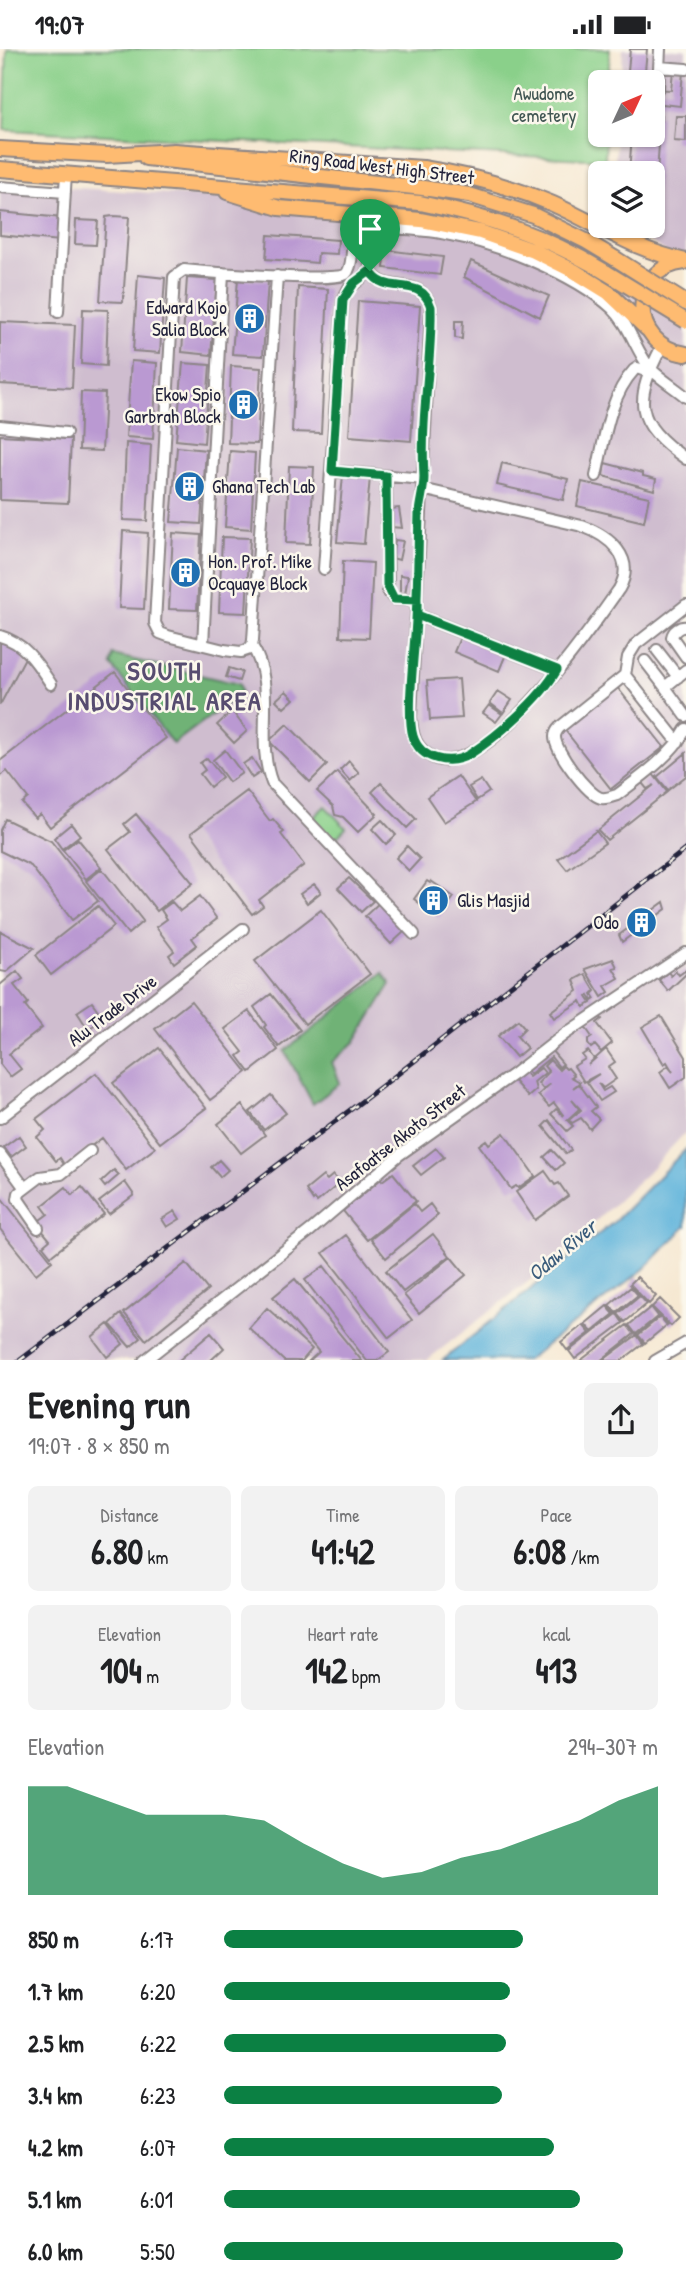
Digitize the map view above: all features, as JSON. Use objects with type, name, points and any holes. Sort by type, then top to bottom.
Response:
[{"type":"main road","name":"Ring Road West High Street","points":[[0,149],[131,155],[174,151],[220,153],[448,172],[527,194],[555,205],[641,249],[686,261]]},
{"type":"main road","name":"Ring Road West High Street","points":[[131,155],[470,195],[533,215],[574,234],[686,303]]},
{"type":"main road","name":"Ring Road West High Street","points":[[0,169],[402,201],[441,207],[524,230],[560,246],[686,321]]},
{"type":"main road","name":"Ring Road West High Street","points":[[206,185],[279,208],[352,215],[372,222],[438,223],[480,232],[534,251],[608,292],[662,346]]},
{"type":"main road","points":[[647,329],[643,320],[642,301],[649,283],[663,269],[686,261]]},
{"type":"main road","points":[[662,346],[686,354]]},
{"type":"street","points":[[659,70],[660,49]]},
{"type":"street","points":[[659,67],[686,69]]},
{"type":"street","points":[[58,312],[66,173]]},
{"type":"street","points":[[0,187],[65,192]]},
{"type":"street","points":[[252,646],[242,652],[204,644],[160,633],[155,623],[172,285],[174,277],[184,270],[338,278],[347,274],[351,263],[352,215]]},
{"type":"street","points":[[332,471],[386,476],[423,484],[582,526],[595,530],[616,545],[621,554],[624,566],[623,582],[602,614],[536,698],[489,741],[455,761],[439,760],[419,746],[412,731],[419,511],[423,484],[431,307],[428,298],[420,290],[384,284],[374,278],[370,271],[372,222],[463,238],[518,255],[589,291],[612,308],[627,328],[649,370],[686,397]]},
{"type":"street","points":[[324,569],[343,300],[354,283],[370,271]]},
{"type":"street","points":[[204,644],[223,273]]},
{"type":"street","points":[[277,276],[252,646],[264,677],[264,753],[272,783],[414,934]]},
{"type":"street","points":[[662,346],[649,370],[642,396],[643,412],[654,431],[686,459]]},
{"type":"street","points":[[596,476],[609,418],[620,394],[634,370],[649,370]]},
{"type":"street","points":[[0,426],[66,433]]},
{"type":"street","points":[[386,476],[388,591],[394,599],[417,600]]},
{"type":"street","points":[[686,605],[636,644],[628,657],[625,675],[557,731],[557,746],[571,769],[594,795],[608,798],[623,790],[678,743],[686,729]]},
{"type":"street","points":[[417,615],[557,670]]},
{"type":"street","points":[[686,627],[680,627],[672,635],[686,657]]},
{"type":"street","points":[[0,636],[17,642],[27,651],[51,684]]},
{"type":"street","points":[[657,650],[682,673],[665,687]]},
{"type":"street","points":[[645,661],[686,716]]},
{"type":"street","points":[[625,675],[678,743]]},
{"type":"street","name":"Alu Trade Drive","points":[[0,1118],[243,929]]},
{"type":"street","name":"Asafoatse Akoto Street","points":[[144,1360],[311,1230],[399,1155],[565,1034],[686,953]]},
{"type":"street","points":[[38,1228],[18,1199],[19,1193],[40,1177],[61,1174],[90,1151]]},
{"type":"street","points":[[0,1154],[24,1187]]},
{"type":"street","points":[[655,1360],[686,1343]]},
{"type":"shaded area","points":[[623,49],[686,49],[686,265],[644,238],[665,238],[665,161],[615,161],[616,147],[665,147],[665,70],[622,70]]},
{"type":"shaded area","points":[[0,183],[433,211],[528,237],[653,304],[686,325],[686,1132],[646,1174],[547,1267],[427,1360],[0,1360]]},
{"type":"green space","name":"Awudome cemetery","points":[[7,49],[610,49],[609,70],[588,70],[588,147],[606,147],[605,160],[4,130]]},
{"type":"green space","points":[[113,655],[239,684],[241,693],[173,744],[111,665]]},
{"type":"green space","points":[[325,806],[346,828],[333,841],[312,819]]},
{"type":"green space","points":[[383,973],[391,984],[355,1042],[332,1062],[340,1083],[313,1104],[285,1051]]},
{"type":"water","points":[[686,1149],[686,1226],[644,1269],[527,1360],[443,1360],[615,1221]]},
{"type":"building","points":[[630,49],[647,49],[645,70],[628,70]]},
{"type":"building","points":[[673,71],[683,72],[680,106],[665,104],[665,90],[671,90]]},
{"type":"building","points":[[676,116],[686,116],[686,142],[674,141]]},
{"type":"building","points":[[631,147],[659,147],[658,161],[630,161]]},
{"type":"building","points":[[0,212],[62,218],[60,241],[0,235]]},
{"type":"building","points":[[106,217],[129,217],[123,302],[100,301]]},
{"type":"building","points":[[76,220],[98,221],[96,245],[75,244]]},
{"type":"building","points":[[268,235],[338,240],[337,254],[318,253],[317,263],[266,259]]},
{"type":"building","points":[[386,250],[443,257],[440,275],[384,268]]},
{"type":"building","points":[[471,261],[549,296],[540,317],[464,277]]},
{"type":"building","points":[[138,275],[165,278],[160,353],[133,351]]},
{"type":"building","points":[[187,278],[217,280],[211,355],[182,352]]},
{"type":"building","name":"Edward Kojo Salia Block","points":[[238,279],[268,281],[263,356],[232,354]]},
{"type":"building","points":[[298,287],[328,289],[321,433],[292,432]]},
{"type":"building","points":[[358,301],[420,306],[411,441],[349,436]]},
{"type":"building","points":[[83,309],[108,310],[106,366],[81,364]]},
{"type":"building","points":[[455,321],[463,321],[462,339],[455,338]]},
{"type":"building","points":[[0,322],[75,325],[72,388],[0,384]]},
{"type":"building","points":[[131,361],[157,363],[153,439],[126,437]]},
{"type":"building","points":[[183,363],[210,365],[204,443],[176,440]]},
{"type":"building","name":"Ekow Spio Garbrah Block","points":[[231,366],[261,368],[257,444],[228,443]]},
{"type":"building","points":[[81,392],[105,393],[102,451],[79,450]]},
{"type":"building","points":[[0,435],[71,439],[68,503],[0,500]]},
{"type":"building","points":[[126,443],[151,445],[147,521],[123,520]]},
{"type":"building","name":"Ghana Tech Lab","points":[[177,447],[206,450],[201,524],[171,522]]},
{"type":"building","points":[[230,451],[255,453],[251,529],[225,527]]},
{"type":"building","points":[[502,463],[568,479],[563,500],[497,485]]},
{"type":"building","points":[[605,463],[656,479],[654,490],[603,476]]},
{"type":"building","points":[[289,466],[314,467],[310,544],[286,543]]},
{"type":"building","points":[[343,475],[370,477],[364,544],[337,542]]},
{"type":"building","points":[[582,482],[649,497],[644,522],[577,506]]},
{"type":"building","points":[[399,508],[402,528],[391,527],[391,509]]},
{"type":"building","points":[[123,531],[148,533],[144,609],[119,608]]},
{"type":"building","name":"Hon. Prof. Mike Ocquaye Block","points":[[173,533],[201,535],[197,610],[169,609]]},
{"type":"building","points":[[222,537],[250,538],[246,613],[219,612]]},
{"type":"building","points":[[395,540],[403,541],[399,560],[392,558]]},
{"type":"building","points":[[343,561],[373,563],[369,638],[340,637]]},
{"type":"building","points":[[400,575],[408,576],[405,594],[400,595]]},
{"type":"building","points":[[461,635],[506,654],[499,671],[454,652]]},
{"type":"building","points":[[0,640],[27,654],[0,705]]},
{"type":"building","points":[[229,668],[242,672],[239,681],[226,677]]},
{"type":"building","points":[[115,672],[166,738],[50,827],[40,814],[35,818],[22,803],[28,798],[7,771],[0,776],[0,761]]},
{"type":"building","points":[[459,679],[462,718],[430,720],[427,681]]},
{"type":"building","points":[[617,687],[664,747],[611,789],[564,729]]},
{"type":"building","points":[[286,691],[294,699],[284,708],[276,700]]},
{"type":"building","points":[[498,691],[512,700],[503,713],[490,703]]},
{"type":"building","points":[[489,705],[502,714],[496,722],[483,713]]},
{"type":"building","points":[[232,711],[247,731],[234,743],[217,725]]},
{"type":"building","points":[[287,724],[327,765],[310,782],[269,741]]},
{"type":"building","points":[[225,750],[242,773],[229,782],[213,760]]},
{"type":"building","points":[[686,753],[686,776],[668,790],[657,777]]},
{"type":"building","points":[[207,758],[222,777],[210,787],[200,774],[205,770],[200,763]]},
{"type":"building","points":[[252,758],[261,772],[252,778],[243,764]]},
{"type":"building","points":[[349,761],[359,773],[350,781],[340,770]]},
{"type":"building","points":[[337,772],[377,814],[358,832],[343,817],[335,815],[333,806],[317,791]]},
{"type":"building","points":[[653,774],[667,792],[607,840],[598,830],[654,785],[647,789],[642,783]]},
{"type":"building","points":[[458,776],[476,802],[444,822],[427,797]]},
{"type":"building","points":[[481,780],[489,792],[477,800],[469,787]]},
{"type":"building","points":[[381,783],[416,819],[407,828],[372,792]]},
{"type":"building","points":[[247,791],[270,821],[273,819],[284,832],[281,834],[304,865],[259,900],[263,906],[252,914],[191,833]]},
{"type":"building","points":[[136,814],[193,883],[157,911],[108,849],[130,832],[124,824]]},
{"type":"building","points":[[5,819],[51,841],[98,901],[72,920],[31,866],[0,851],[0,830]]},
{"type":"building","points":[[382,820],[396,835],[386,844],[372,829]]},
{"type":"building","points":[[71,824],[80,835],[62,849],[54,838]]},
{"type":"building","points":[[596,831],[605,843],[567,870],[558,859]]},
{"type":"building","points":[[78,839],[101,867],[86,879],[63,850]]},
{"type":"building","points":[[407,846],[420,859],[409,871],[396,858]]},
{"type":"building","points":[[102,869],[143,921],[128,934],[86,881]]},
{"type":"building","points":[[349,878],[373,901],[361,912],[338,888]]},
{"type":"building","name":"Glis Masjid","points":[[427,881],[454,897],[439,918],[414,899]]},
{"type":"building","points":[[314,884],[321,892],[307,903],[300,894]]},
{"type":"building","points":[[200,896],[217,919],[192,938],[197,945],[174,963],[169,955],[174,951],[156,927],[167,919],[161,910],[172,902],[180,911]]},
{"type":"building","points":[[380,902],[404,927],[404,932],[391,944],[365,916]]},
{"type":"building","name":"Odo","points":[[664,902],[666,909],[622,942],[619,935]]},
{"type":"building","points":[[98,906],[114,926],[51,975],[36,955]]},
{"type":"building","points":[[321,910],[370,974],[305,1024],[255,961]]},
{"type":"building","points":[[0,931],[34,948],[6,972],[0,971]]},
{"type":"building","points":[[613,959],[617,967],[613,968],[619,978],[605,986],[609,992],[602,997],[585,969]]},
{"type":"building","points":[[686,970],[686,974],[668,991],[659,980],[668,972],[671,976],[676,971],[679,975]]},
{"type":"building","points":[[17,971],[23,979],[14,985],[28,1003],[25,1006],[42,1028],[9,1054],[21,1069],[10,1077],[0,1064],[0,985]]},
{"type":"building","points":[[585,974],[595,991],[592,994],[595,999],[592,1001],[589,995],[587,997],[591,1003],[584,1007],[581,1001],[554,1018],[550,1012],[578,991],[574,980]]},
{"type":"building","points":[[271,994],[300,1030],[279,1047],[264,1027],[266,1025],[254,1007]]},
{"type":"building","points":[[191,1001],[247,1072],[210,1100],[155,1029]]},
{"type":"building","points":[[92,1002],[104,1019],[88,1029],[77,1012]]},
{"type":"building","points":[[249,1011],[278,1050],[250,1072],[238,1056],[243,1052],[225,1029]]},
{"type":"building","points":[[600,1016],[602,1019],[597,1023],[612,1043],[601,1052],[595,1045],[591,1048],[588,1044],[592,1037],[583,1024]]},
{"type":"building","points":[[661,1016],[686,1057],[686,1077],[670,1088],[660,1072],[668,1066],[673,1072],[667,1062],[664,1064],[642,1027]]},
{"type":"building","points":[[518,1020],[525,1028],[517,1036],[527,1048],[516,1057],[498,1036]]},
{"type":"building","points":[[159,1048],[206,1108],[160,1143],[113,1083]]},
{"type":"building","points":[[606,1049],[615,1062],[608,1067],[616,1079],[603,1088],[598,1083],[603,1091],[610,1087],[614,1092],[600,1101],[587,1082],[599,1074],[584,1082],[574,1066],[585,1059],[582,1055],[588,1051],[594,1059],[588,1065]]},
{"type":"building","points":[[551,1050],[563,1064],[559,1067],[551,1057],[530,1074],[527,1070]]},
{"type":"building","points":[[550,1060],[559,1070],[563,1066],[568,1068],[574,1075],[571,1077],[580,1082],[573,1088],[579,1084],[596,1107],[591,1111],[599,1119],[590,1129],[581,1118],[572,1123],[569,1120],[581,1110],[572,1100],[579,1109],[567,1120],[573,1126],[567,1131],[551,1114],[556,1109],[564,1116],[554,1103],[549,1107],[538,1095],[550,1084],[543,1089],[538,1083],[549,1072],[544,1066]]},
{"type":"building","points":[[541,1068],[545,1073],[534,1082],[536,1090],[528,1097],[513,1080],[523,1070],[529,1077]]},
{"type":"building","points":[[96,1073],[155,1148],[126,1170],[102,1138],[65,1166],[60,1158],[56,1161],[37,1137],[45,1130],[36,1119]]},
{"type":"building","points":[[271,1095],[286,1113],[264,1130],[250,1112]]},
{"type":"building","points":[[242,1105],[265,1135],[241,1153],[218,1124]]},
{"type":"building","points":[[549,1120],[571,1150],[566,1154],[543,1126]]},
{"type":"building","points":[[504,1133],[535,1176],[518,1188],[516,1186],[511,1189],[479,1145],[486,1140],[489,1144]]},
{"type":"building","points":[[19,1136],[26,1146],[11,1157],[4,1147]]},
{"type":"building","points":[[436,1148],[444,1157],[421,1175],[413,1166]]},
{"type":"building","points":[[552,1150],[564,1163],[556,1170],[544,1157]]},
{"type":"building","points":[[219,1160],[228,1170],[220,1177],[211,1167]]},
{"type":"building","points":[[114,1170],[119,1175],[105,1187],[101,1182]]},
{"type":"building","points":[[545,1171],[555,1185],[559,1183],[568,1196],[535,1220],[516,1192]]},
{"type":"building","points":[[393,1173],[416,1201],[367,1240],[343,1211],[381,1179],[382,1181]]},
{"type":"building","points":[[333,1175],[340,1183],[317,1202],[315,1199],[313,1201],[306,1190],[323,1176],[327,1180]]},
{"type":"building","points":[[125,1182],[134,1195],[109,1214],[99,1202]]},
{"type":"building","points":[[66,1187],[72,1195],[82,1187],[104,1214],[51,1256],[43,1246],[50,1240],[36,1223],[48,1214],[42,1206]]},
{"type":"building","points":[[0,1196],[52,1261],[36,1274],[0,1229]]},
{"type":"building","points":[[414,1204],[420,1212],[430,1204],[438,1215],[386,1258],[371,1239]]},
{"type":"building","points":[[175,1211],[180,1219],[167,1227],[162,1219]]},
{"type":"building","points":[[433,1234],[450,1256],[403,1292],[386,1271]]},
{"type":"building","points":[[346,1235],[412,1320],[389,1338],[323,1253]]},
{"type":"building","points":[[451,1257],[466,1275],[419,1313],[404,1295]]},
{"type":"building","points":[[186,1263],[208,1290],[146,1340],[124,1313]]},
{"type":"building","points":[[324,1266],[389,1352],[378,1360],[366,1360],[305,1280]]},
{"type":"building","points":[[637,1277],[656,1296],[649,1304],[630,1284]]},
{"type":"building","points":[[295,1279],[361,1360],[310,1360],[319,1352],[273,1297]]},
{"type":"building","points":[[631,1287],[638,1295],[616,1313],[609,1305]]},
{"type":"building","points":[[640,1296],[647,1304],[625,1322],[618,1314]]},
{"type":"building","points":[[660,1299],[679,1318],[671,1326],[652,1307]]},
{"type":"building","points":[[607,1306],[614,1314],[592,1332],[585,1324]]},
{"type":"building","points":[[651,1307],[658,1316],[636,1334],[629,1325]]},
{"type":"building","points":[[267,1308],[312,1349],[303,1360],[283,1360],[249,1328]]},
{"type":"building","points":[[121,1314],[141,1338],[130,1347],[110,1324]]},
{"type":"building","points":[[617,1314],[623,1323],[575,1359],[569,1351]]},
{"type":"building","points":[[660,1317],[667,1325],[645,1343],[638,1335]]},
{"type":"building","points":[[108,1324],[123,1344],[107,1357],[92,1337]]},
{"type":"building","points":[[583,1325],[590,1333],[567,1350],[561,1342]]},
{"type":"building","points":[[627,1325],[634,1334],[601,1360],[581,1360]]},
{"type":"building","points":[[211,1333],[224,1348],[211,1360],[179,1360]]},
{"type":"building","points":[[637,1335],[643,1344],[622,1360],[603,1360]]},
{"type":"railway","points":[[20,1360],[399,1073],[686,849]]},
{"type":"place","name":"Edward Kojo Salia Block","points":[[250,318]]},
{"type":"place","name":"Ekow Spio Garbrah Block","points":[[244,405]]},
{"type":"place","name":"Ghana Tech Lab","points":[[189,486]]},
{"type":"place","name":"Hon. Prof. Mike Ocquaye Block","points":[[185,572]]},
{"type":"place","name":"Glis Masjid","points":[[434,900]]},
{"type":"place","name":"Odo","points":[[642,922]]},
{"type":"district","name":"SOUTH INDUSTRIAL AREA","points":[[165,684]]},
{"type":"route","points":[[370,271],[354,283],[343,300],[332,471],[386,476],[388,591],[394,599],[417,600],[417,615],[557,670],[546,688],[489,741],[455,761],[439,760],[419,746],[414,739],[411,717],[417,615],[419,511],[424,479],[424,424],[431,307],[428,298],[420,290],[384,284],[374,278],[370,271]]},
{"type":"water label","name":"Odaw River","points":[[562,1250]]}]
